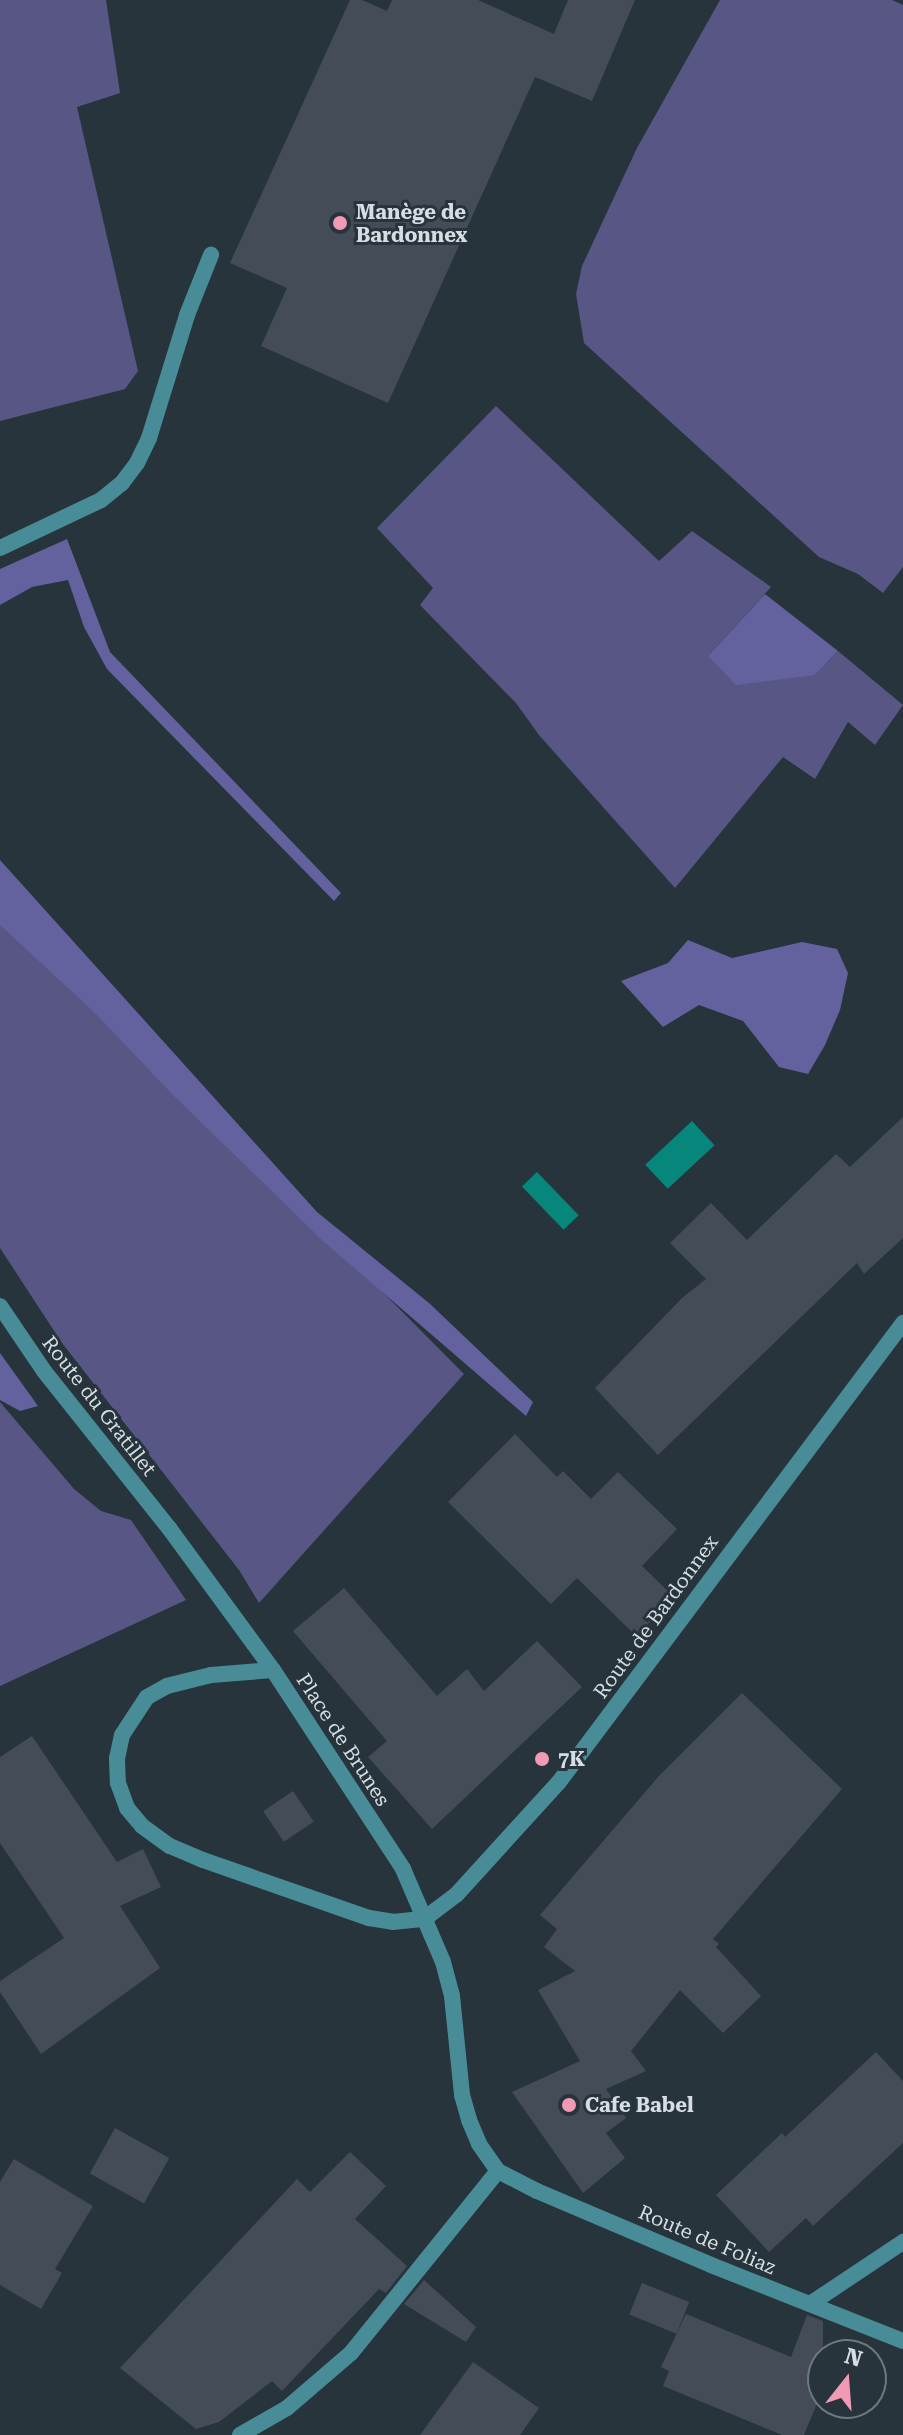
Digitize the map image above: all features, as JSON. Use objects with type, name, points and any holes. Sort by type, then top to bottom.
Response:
[{"type":"street","points":[[0,548],[101,500],[122,483],[137,463],[149,438],[187,315],[211,255]]},
{"type":"street","name":"Route du Gratillet","points":[[0,1306],[44,1371],[169,1528],[273,1670]]},
{"type":"street","name":"Route de Bardonnex","points":[[424,1919],[457,1894],[559,1782],[903,1323]]},
{"type":"street","name":"Place de Brunes","points":[[424,1919],[393,1922],[369,1918],[203,1860],[170,1846],[142,1826],[127,1808],[118,1783],[117,1758],[122,1735],[147,1697],[167,1686],[211,1675],[273,1670],[403,1869],[443,1962],[452,1996],[462,2095],[469,2120],[479,2144],[498,2171]]},
{"type":"street","points":[[240,2435],[287,2408],[351,2353],[498,2171]]},
{"type":"street","name":"Route de Foliaz","points":[[498,2171],[537,2191],[903,2341]]},
{"type":"street","points":[[810,2304],[903,2242]]},
{"type":"shaded area","points":[[0,0],[106,0],[120,93],[77,107],[138,371],[125,389],[0,421]]},
{"type":"shaded area","points":[[720,0],[892,0],[903,5],[903,567],[883,593],[858,574],[819,557],[584,343],[576,294],[582,266],[637,148]]},
{"type":"shaded area","points":[[496,406],[659,561],[692,531],[771,587],[708,656],[815,675],[838,651],[903,705],[875,745],[848,722],[815,779],[783,757],[675,888],[539,735],[516,703],[420,605],[433,588],[377,528]]},
{"type":"shaded area","points":[[67,539],[110,652],[341,893],[334,901],[107,669],[84,627],[68,580],[32,587],[0,605],[0,569]]},
{"type":"shaded area","points":[[765,594],[838,651],[815,675],[736,685],[708,656]]},
{"type":"shaded area","points":[[0,860],[317,1212],[429,1303],[533,1402],[526,1416],[323,1241],[173,1095],[94,1012],[0,925]]},
{"type":"shaded area","points":[[0,875],[333,1242],[464,1374],[259,1603],[239,1570],[62,1343],[0,1248]]},
{"type":"shaded area","points":[[688,940],[732,958],[802,942],[837,949],[848,973],[840,1010],[808,1074],[779,1067],[743,1021],[699,1005],[663,1027],[621,981],[668,963]]},
{"type":"shaded area","points":[[692,1121],[715,1145],[668,1189],[645,1165]]},
{"type":"shaded area","points":[[537,1172],[579,1215],[564,1230],[522,1187]]},
{"type":"shaded area","points":[[0,1353],[38,1406],[20,1411],[0,1400]]},
{"type":"shaded area","points":[[0,1402],[74,1489],[101,1511],[131,1520],[186,1600],[0,1686]]},
{"type":"building","points":[[350,0],[362,0],[387,11],[392,0],[478,0],[554,34],[568,0],[635,0],[592,101],[535,77],[388,403],[261,346],[287,288],[230,263]]},
{"type":"building","points":[[903,1117],[903,1238],[864,1274],[857,1263],[658,1455],[595,1388],[682,1298],[706,1279],[670,1243],[711,1203],[747,1240],[836,1154],[850,1167]]},
{"type":"building","points":[[515,1434],[557,1477],[563,1471],[591,1499],[618,1472],[677,1529],[642,1566],[675,1598],[637,1637],[577,1578],[551,1604],[448,1502]]},
{"type":"building","points":[[344,1588],[437,1696],[467,1669],[484,1691],[537,1641],[582,1687],[432,1829],[368,1757],[387,1741],[293,1631]]},
{"type":"building","points":[[742,1693],[842,1789],[713,1939],[719,1944],[716,1947],[761,1996],[723,2033],[680,1990],[631,2051],[646,2071],[606,2089],[626,2118],[606,2133],[625,2158],[583,2193],[512,2092],[580,2061],[538,1990],[575,1971],[544,1947],[557,1929],[540,1915],[658,1777]]},
{"type":"building","points":[[32,1736],[117,1862],[143,1849],[161,1887],[120,1906],[160,1968],[41,2054],[0,1992],[0,1981],[64,1938],[0,1843],[0,1757]]},
{"type":"building","points":[[293,1791],[314,1822],[284,1842],[263,1811]]},
{"type":"building","points":[[876,2052],[903,2081],[903,2143],[813,2226],[806,2218],[769,2252],[716,2195],[782,2133],[785,2137]]},
{"type":"building","points":[[115,2128],[169,2158],[144,2204],[90,2173]]},
{"type":"building","points":[[350,2152],[386,2186],[355,2219],[407,2266],[386,2293],[379,2289],[282,2391],[272,2381],[219,2422],[196,2429],[120,2368],[297,2179],[310,2192]]},
{"type":"building","points":[[14,2159],[93,2206],[55,2269],[62,2273],[41,2309],[0,2285],[0,2182]]},
{"type":"building","points":[[424,2280],[476,2327],[466,2342],[404,2304]]},
{"type":"building","points":[[642,2283],[689,2302],[677,2334],[629,2315]]},
{"type":"building","points":[[686,2314],[791,2357],[807,2315],[823,2321],[823,2339],[807,2339],[807,2419],[811,2419],[804,2435],[782,2435],[663,2386],[669,2371],[661,2367]]},
{"type":"building","points":[[473,2362],[539,2408],[520,2435],[420,2435]]},
{"type":"place","name":"Manège de Bardonnex","points":[[340,223]]},
{"type":"place","name":"7K","points":[[542,1759]]},
{"type":"place","name":"Cafe Babel","points":[[569,2105]]}]
